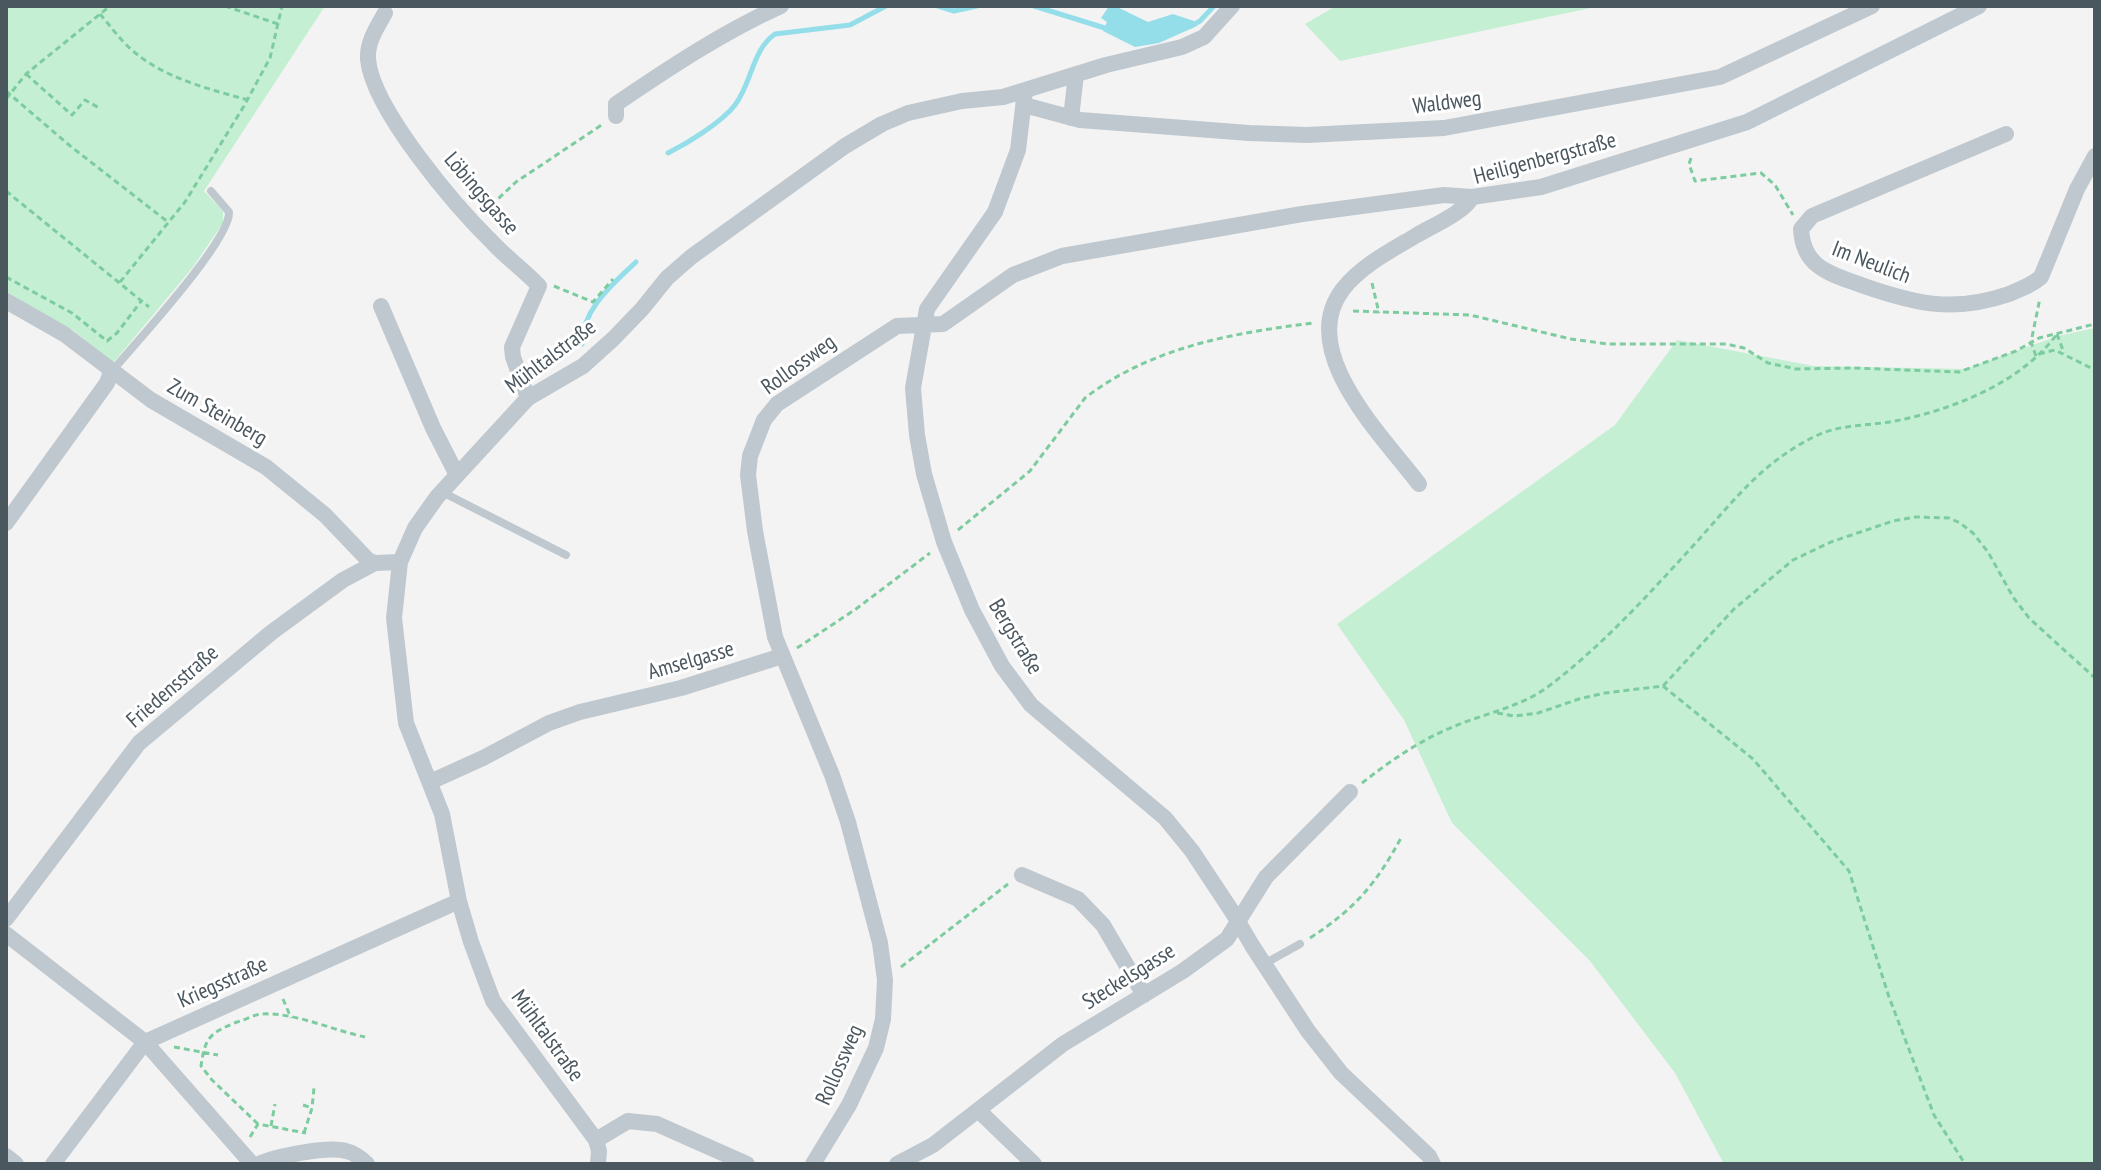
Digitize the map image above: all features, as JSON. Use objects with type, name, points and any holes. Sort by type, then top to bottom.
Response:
[{"type":"street","points":[[616,116],[616,104],[637,90],[723,35],[781,6]]},
{"type":"street","name":"Mühltalstraße","points":[[596,1140],[493,1001],[459,901],[447,830],[406,723],[394,618],[400,562],[415,528],[442,491],[528,398],[598,354],[667,278],[691,257],[865,134],[897,117],[925,108],[1025,98],[1076,74],[1155,56],[1194,42],[1215,28],[1232,6]]},
{"type":"street","name":"Waldweg","points":[[1025,98],[1071,118],[1162,127],[1293,134],[1444,128],[1720,77],[1872,6]]},
{"type":"street","name":"Heiligenbergstraße","points":[[1331,314],[1344,287],[1367,267],[1463,208],[1472,197],[1541,187],[1759,117],[1979,6]]},
{"type":"street","name":"Löbingsgasse","points":[[381,14],[368,55],[372,78],[383,103],[448,195],[539,286]]},
{"type":"street","points":[[1071,118],[1076,74]]},
{"type":"street","name":"Bergstraße","points":[[1025,98],[1018,150],[995,212],[927,309],[914,375],[917,435],[924,474],[944,542],[972,610],[994,652],[1031,705],[1165,818],[1192,851],[1308,1031],[1341,1073],[1429,1156],[1433,1164]]},
{"type":"street","name":"Im Neulich","points":[[2006,134],[1812,216],[1801,229],[1804,247],[1819,268],[1906,301],[1943,306],[1983,302],[2024,288],[2041,277]]},
{"type":"street","points":[[2041,277],[2073,199],[2095,156]]},
{"type":"street","name":"Rollossweg","points":[[813,1164],[849,1105],[876,1048],[883,1019],[885,980],[880,943],[848,822],[832,775],[782,656],[772,623],[748,475],[750,456],[764,420],[777,404],[794,391],[897,326],[943,324],[1013,275],[1062,256],[1302,214],[1444,195],[1472,197]]},
{"type":"street","points":[[528,398],[512,347],[539,286]]},
{"type":"street","name":"Zum Steinberg","points":[[6,301],[64,334],[151,400],[247,455],[287,482],[325,515],[362,556],[375,563]]},
{"type":"street","points":[[381,306],[457,475]]},
{"type":"street","points":[[1331,314],[1329,345],[1342,379],[1419,484]]},
{"type":"street","points":[[6,523],[107,383],[111,372]]},
{"type":"street","points":[[375,563],[400,562]]},
{"type":"street","name":"Friedensstraße","points":[[6,919],[139,743],[272,632],[343,580],[375,563]]},
{"type":"street","name":"Amselgasse","points":[[430,782],[549,723],[580,712],[681,688],[782,656]]},
{"type":"street","name":"Steckelsgasse","points":[[897,1164],[933,1145],[1063,1044],[1144,995],[1227,939],[1266,877],[1350,792]]},
{"type":"street","points":[[1022,875],[1078,899],[1103,925],[1144,995]]},
{"type":"street","name":"Kriegsstraße","points":[[53,1164],[145,1042],[459,901]]},
{"type":"street","points":[[6,934],[145,1042],[252,1164]]},
{"type":"street","points":[[978,1110],[1034,1164]]},
{"type":"street","points":[[598,1164],[596,1140],[628,1121],[657,1124],[747,1164]]},
{"type":"street","points":[[259,1164],[324,1151],[349,1152],[367,1164]]},
{"type":"street","points":[[6,1156],[16,1164]]},
{"type":"lane","points":[[111,372],[199,266],[228,222],[229,212],[211,191]]},
{"type":"lane","points":[[442,491],[566,555]]},
{"type":"lane","points":[[1264,964],[1300,944]]},
{"type":"path","points":[[6,99],[8,92],[26,74],[110,6]]},
{"type":"path","points":[[225,6],[278,24]]},
{"type":"path","points":[[120,282],[199,181],[248,100],[270,58],[282,6]]},
{"type":"path","points":[[100,14],[142,58],[188,81],[248,100]]},
{"type":"path","points":[[26,74],[72,115],[85,100],[101,109]]},
{"type":"path","points":[[8,92],[69,145],[168,222]]},
{"type":"path","points":[[473,223],[516,182],[616,116]]},
{"type":"path","points":[[1701,137],[1689,164],[1695,181],[1761,173],[1775,185],[1801,229]]},
{"type":"path","points":[[6,191],[159,316]]},
{"type":"path","points":[[6,277],[72,313],[107,341],[117,333],[142,300]]},
{"type":"path","points":[[2038,355],[2031,342],[2042,288],[2041,277]]},
{"type":"path","points":[[539,286],[552,285],[593,302],[613,279]]},
{"type":"path","points":[[1373,283],[1379,313]]},
{"type":"path","points":[[782,656],[856,609],[1030,471],[1085,398],[1096,389],[1153,360],[1202,341],[1331,314],[1470,315],[1571,339],[1608,344],[1726,344],[1744,348],[1768,363],[1796,369],[1959,372],[2016,351],[2031,342],[2095,324]]},
{"type":"path","points":[[2057,334],[2064,353]]},
{"type":"path","points":[[1350,792],[1432,737],[1461,723],[1497,713],[1547,687],[1608,635],[1750,482],[1785,452],[1830,430],[1892,421],[1953,404],[2002,380],[2038,355],[2057,334]]},
{"type":"path","points":[[2038,355],[2055,350],[2095,370]]},
{"type":"path","points":[[1497,713],[1514,716],[1538,713],[1579,699],[1663,686],[1734,609],[1793,560],[1831,542],[1893,521],[1938,517],[1960,523],[1973,533],[2029,618],[2095,678]]},
{"type":"path","points":[[1663,686],[1753,759],[1849,871],[1889,997],[1934,1115],[1965,1164]]},
{"type":"path","points":[[1300,944],[1326,928],[1361,898],[1382,873],[1402,836]]},
{"type":"path","points":[[885,980],[989,897],[1022,875]]},
{"type":"path","points":[[324,1151],[316,1135],[258,1124],[201,1066],[205,1042],[216,1031],[259,1014],[301,1019],[365,1037]]},
{"type":"path","points":[[174,1047],[218,1055]]},
{"type":"path","points":[[304,1133],[314,1088]]},
{"type":"path","points":[[271,1126],[275,1104]]},
{"type":"path","points":[[303,1105],[312,1108]]},
{"type":"path","points":[[240,1150],[258,1124]]},
{"type":"green space","points":[[6,6],[325,6],[204,191],[223,211],[223,223],[193,267],[113,363],[74,331],[6,294]]},
{"type":"green space","points":[[1336,6],[1600,6],[1340,61],[1305,24]]},
{"type":"green space","points":[[2095,328],[2095,1164],[1724,1164],[1675,1073],[1590,961],[1452,823],[1404,720],[1337,624],[1615,425],[1677,340],[1814,366],[1965,369],[2058,336]]},
{"type":"water","points":[[1109,6],[1148,22],[1173,14],[1194,21],[1197,26],[1159,43],[1135,47],[1103,31],[1107,22],[1101,18]]},
{"type":"waterway","points":[[668,153],[704,132],[729,112],[741,96],[761,49],[775,34],[850,25],[886,6]]},
{"type":"waterway","points":[[938,6],[954,11],[977,6]]},
{"type":"waterway","points":[[1034,6],[1108,29]]},
{"type":"waterway","points":[[1191,26],[1214,6]]},
{"type":"waterway","points":[[582,344],[583,331],[593,308],[636,262]]}]
